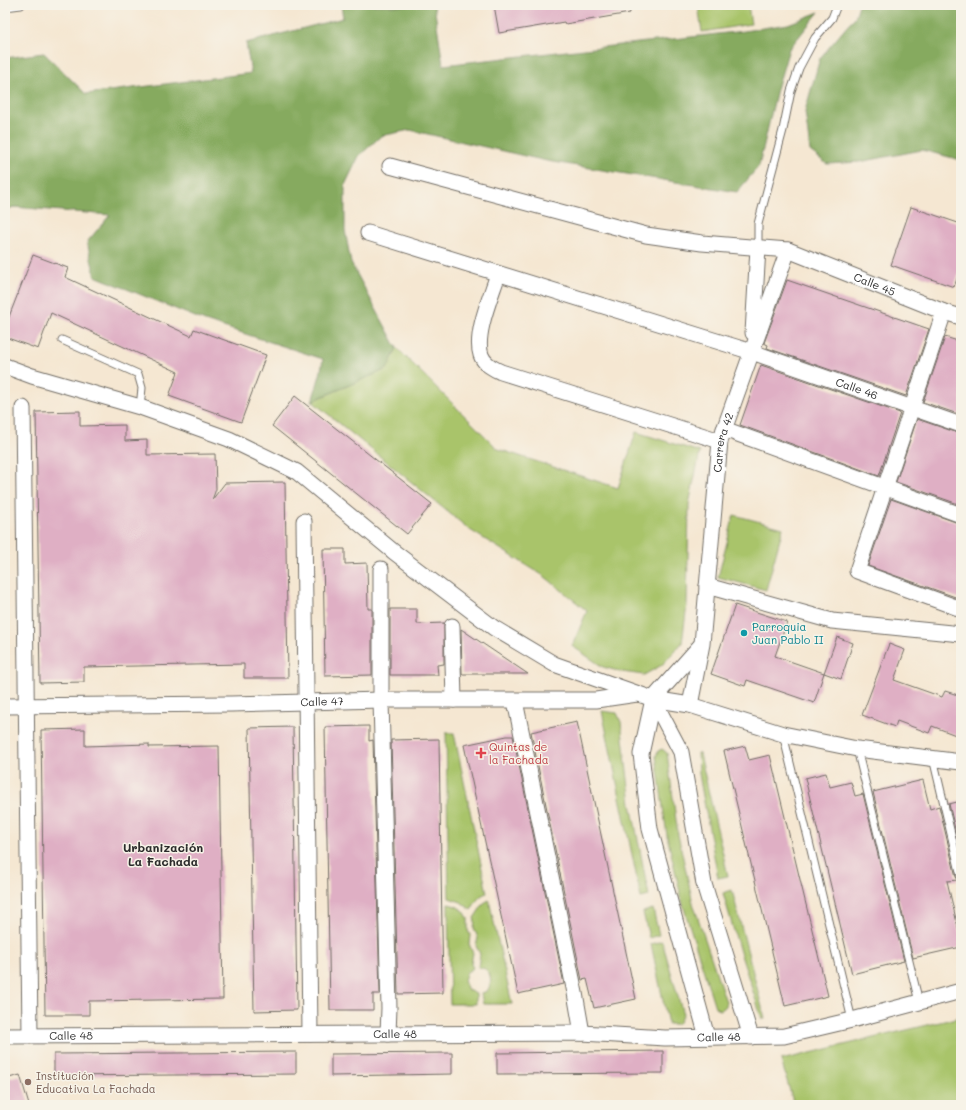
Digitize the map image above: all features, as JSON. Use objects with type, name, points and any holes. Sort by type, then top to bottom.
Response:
[{"type":"street","name":"Calle 45","points":[[390,166],[646,235],[702,243],[788,250],[956,313]]},
{"type":"street","name":"Calle 46","points":[[368,233],[752,352],[961,425]]},
{"type":"street","points":[[752,352],[758,248]]},
{"type":"street","name":"Carrera 42","points":[[690,705],[702,644],[722,435],[788,250]]},
{"type":"street","points":[[498,274],[479,334],[481,356],[489,366],[501,372],[722,435],[885,488],[961,515]]},
{"type":"street","points":[[956,313],[912,407],[857,571],[961,609]]},
{"type":"street","points":[[5,366],[32,376],[140,407],[229,439],[297,472],[394,552],[494,628],[554,664],[653,699],[690,705],[783,734],[857,749],[961,762]]},
{"type":"street","points":[[23,408],[30,1036]]},
{"type":"street","points":[[304,521],[310,1034]]},
{"type":"street","points":[[381,569],[381,700],[389,1008],[388,1034]]},
{"type":"street","points":[[707,586],[832,621],[961,634]]},
{"type":"street","points":[[452,626],[454,700]]},
{"type":"street","points":[[702,644],[653,699],[641,754],[650,829],[707,1037]]},
{"type":"street","name":"Calle 47","points":[[5,706],[381,700],[596,700],[638,694]]},
{"type":"street","points":[[653,699],[681,752],[704,884],[751,1037]]},
{"type":"street","points":[[515,701],[582,1033]]},
{"type":"street","name":"Calle 48","points":[[5,1036],[582,1033],[665,1038],[784,1036],[852,1020],[961,991]]},
{"type":"lane","points":[[5,7],[21,5]]},
{"type":"lane","points":[[758,248],[758,224],[783,130],[791,91],[799,68],[815,38],[832,18],[837,5]]},
{"type":"lane","points":[[62,340],[138,374],[142,388],[140,407]]},
{"type":"lane","points":[[783,734],[852,1020]]},
{"type":"lane","points":[[857,749],[919,1002]]},
{"type":"lane","points":[[933,758],[961,876]]},
{"type":"green space","points":[[341,5],[434,5],[443,65],[744,31],[788,24],[819,12],[789,49],[777,89],[759,166],[737,192],[547,161],[410,130],[381,136],[359,156],[345,185],[345,230],[351,263],[397,348],[387,369],[312,401],[323,359],[205,321],[95,276],[87,242],[110,215],[14,207],[5,210],[5,58],[44,53],[86,94],[251,73],[246,43],[343,18]]},
{"type":"green space","points":[[698,5],[748,5],[751,24],[702,32]]},
{"type":"green space","points":[[859,5],[961,5],[961,160],[922,150],[859,162],[827,164],[810,151],[805,111],[820,58],[855,17]]},
{"type":"green space","points":[[397,348],[498,449],[618,488],[636,432],[700,452],[689,504],[687,605],[682,643],[662,665],[644,675],[622,672],[603,667],[572,646],[587,611],[544,576],[470,530],[312,401],[387,369]]},
{"type":"green space","points":[[734,515],[783,528],[766,590],[718,577]]},
{"type":"green space","points":[[602,711],[617,713],[621,722],[631,804],[649,896],[641,898]]},
{"type":"green space","points":[[446,733],[454,733],[487,893],[479,897],[471,910],[461,902],[449,898]]},
{"type":"green space","points":[[662,749],[667,753],[678,835],[693,903],[726,1002],[724,1008],[720,1010],[715,1007],[683,905],[667,836],[656,756],[658,751]]},
{"type":"green space","points":[[698,752],[700,754],[728,876],[718,878],[699,774]]},
{"type":"green space","points":[[732,890],[765,1019],[762,1019],[740,952],[723,893]]},
{"type":"green space","points":[[489,900],[512,1004],[483,1004],[481,994],[488,990],[490,986],[490,975],[486,970],[478,967],[480,954],[476,946],[478,938],[474,928],[474,918],[484,903]]},
{"type":"green space","points":[[448,904],[456,906],[464,911],[468,918],[468,931],[470,935],[469,944],[473,953],[471,964],[473,968],[467,972],[464,981],[468,990],[476,994],[476,1004],[450,1004]]},
{"type":"green space","points":[[653,909],[659,935],[649,938],[643,912]]},
{"type":"green space","points":[[662,941],[683,1014],[678,1024],[668,1024],[651,944]]},
{"type":"green space","points":[[961,1017],[961,1105],[794,1105],[781,1060]]},
{"type":"building","points":[[494,5],[629,5],[630,13],[499,33]]},
{"type":"building","points":[[911,207],[961,224],[961,268],[954,287],[891,265]]},
{"type":"building","points":[[33,255],[68,268],[65,277],[191,336],[194,329],[266,355],[241,422],[169,396],[178,372],[51,313],[38,349],[5,337],[5,327]]},
{"type":"building","points":[[787,280],[929,329],[906,396],[767,348],[768,345],[764,343]]},
{"type":"building","points":[[945,337],[961,342],[961,415],[923,402]]},
{"type":"building","points":[[761,365],[900,413],[879,476],[740,425]]},
{"type":"building","points":[[295,396],[432,504],[407,534],[272,426]]},
{"type":"building","points":[[80,411],[80,426],[125,425],[125,441],[147,440],[147,455],[215,454],[216,489],[212,500],[225,483],[285,482],[288,678],[244,678],[244,664],[84,667],[84,682],[40,683],[36,412]]},
{"type":"building","points":[[917,419],[961,434],[961,505],[896,482]]},
{"type":"building","points":[[891,499],[961,524],[961,599],[868,566]]},
{"type":"building","points":[[323,549],[345,549],[345,564],[367,563],[368,609],[372,609],[372,675],[325,676]]},
{"type":"building","points":[[735,605],[787,622],[775,656],[824,673],[814,703],[747,680],[745,686],[711,674]]},
{"type":"building","points":[[390,609],[417,609],[417,624],[444,623],[444,664],[437,665],[438,675],[390,675]]},
{"type":"building","points":[[461,629],[528,674],[462,674]]},
{"type":"building","points":[[837,637],[853,643],[841,679],[824,673]]},
{"type":"building","points":[[889,644],[905,650],[894,680],[942,697],[945,691],[961,696],[961,737],[932,726],[929,733],[897,721],[895,727],[862,715]]},
{"type":"building","points":[[577,722],[636,999],[594,1008],[587,979],[582,980],[531,732]]},
{"type":"building","points":[[369,726],[369,741],[373,740],[380,994],[373,994],[373,1010],[330,1010],[325,727]]},
{"type":"building","points":[[293,727],[297,1010],[254,1011],[249,728]]},
{"type":"building","points":[[85,729],[85,746],[149,744],[149,747],[219,746],[223,999],[89,1001],[89,1015],[45,1015],[41,730]]},
{"type":"building","points":[[513,736],[564,984],[518,994],[464,745]]},
{"type":"building","points":[[439,739],[443,993],[398,994],[391,740]]},
{"type":"building","points":[[745,746],[749,760],[770,755],[828,996],[785,1006],[724,751]]},
{"type":"building","points":[[826,773],[830,787],[851,782],[855,796],[863,794],[904,961],[852,974],[805,778]]},
{"type":"building","points":[[923,780],[930,809],[939,806],[958,880],[947,881],[961,940],[961,947],[913,958],[873,792]]},
{"type":"building","points":[[961,801],[961,854],[949,804]]},
{"type":"building","points":[[663,1051],[663,1073],[497,1074],[497,1053]]},
{"type":"building","points":[[296,1052],[296,1074],[54,1076],[54,1054]]},
{"type":"building","points":[[452,1053],[452,1074],[331,1076],[331,1054]]},
{"type":"building","points":[[20,1075],[29,1105],[5,1105],[5,1079]]},
{"type":"place","name":"Parroquia Juan Pablo II","points":[[744,633]]},
{"type":"place","name":"Quintas de la Fachada","points":[[481,753]]},
{"type":"place","name":"Institución Educativa La Fachada","points":[[28,1082]]},
{"type":"district","name":"Urbanización La Fachada","points":[[163,855]]}]
